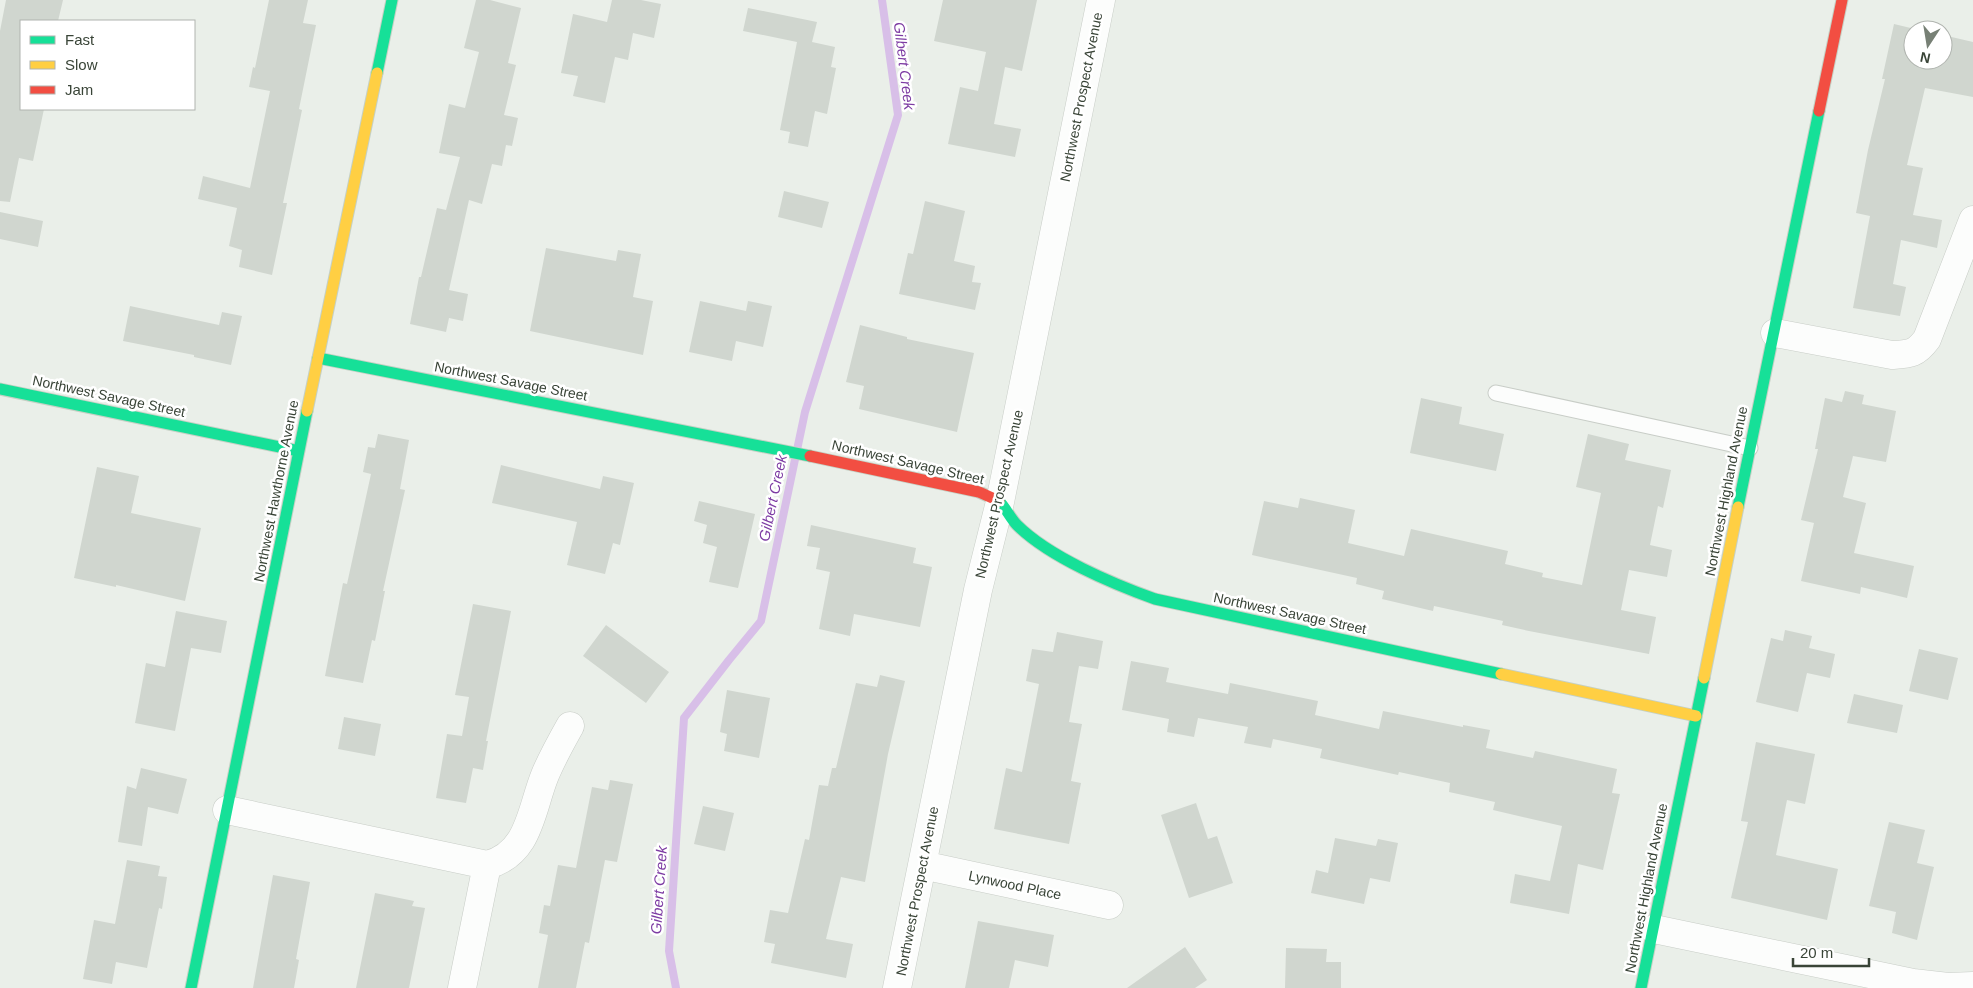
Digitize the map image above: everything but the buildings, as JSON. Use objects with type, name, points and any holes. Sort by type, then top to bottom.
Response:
[{"type":"street","name":"Northwest Hawthorne Avenue","points":[[191,988],[392,0]]},
{"type":"street","name":"Northwest Prospect Avenue","points":[[897,988],[978,590],[1000,502],[1101,0]]},
{"type":"street","name":"Northwest Highland Avenue","points":[[1642,988],[1842,0]]},
{"type":"street","points":[[1775,333],[1892,355],[1910,354],[1920,349],[1927,339],[1973,220]]},
{"type":"street","name":"Northwest Savage Street","points":[[318,358],[876,469],[979,492],[1000,502],[1018,525],[1047,549],[1119,586],[1155,600],[1696,716]]},
{"type":"street","name":"Northwest Savage Street","points":[[0,389],[299,451]]},
{"type":"street","points":[[227,810],[487,865],[500,862],[524,838],[545,776],[570,726]]},
{"type":"street","points":[[462,988],[487,865]]},
{"type":"street","name":"Lynwood Place","points":[[922,865],[1108,905]]},
{"type":"street","points":[[1654,929],[1913,983],[1948,987],[1973,986]]},
{"type":"lane","points":[[1496,393],[1750,448]]},
{"type":"waterway","name":"Gilbert Creek","points":[[676,988],[669,951],[684,718],[761,621],[805,412],[898,115],[882,0]]},
{"type":"traffic: fast","points":[[377,73],[392,0]]},
{"type":"traffic: fast","points":[[1738,507],[1819,111]]},
{"type":"traffic: fast","points":[[318,358],[810,456]]},
{"type":"traffic: fast","points":[[0,389],[299,451]]},
{"type":"traffic: fast","points":[[191,988],[307,411]]},
{"type":"traffic: fast","points":[[999,501],[1017,525],[1046,548],[1064,559],[1120,586],[1155,599],[1501,674]]},
{"type":"traffic: fast","points":[[1641,988],[1704,678]]},
{"type":"traffic: slow","points":[[307,411],[377,73]]},
{"type":"traffic: slow","points":[[1704,678],[1738,507]]},
{"type":"traffic: slow","points":[[1501,674],[1696,716]]},
{"type":"traffic: jam","points":[[1819,111],[1842,0]]},
{"type":"traffic: jam","points":[[810,456],[979,492],[999,501]]}]
